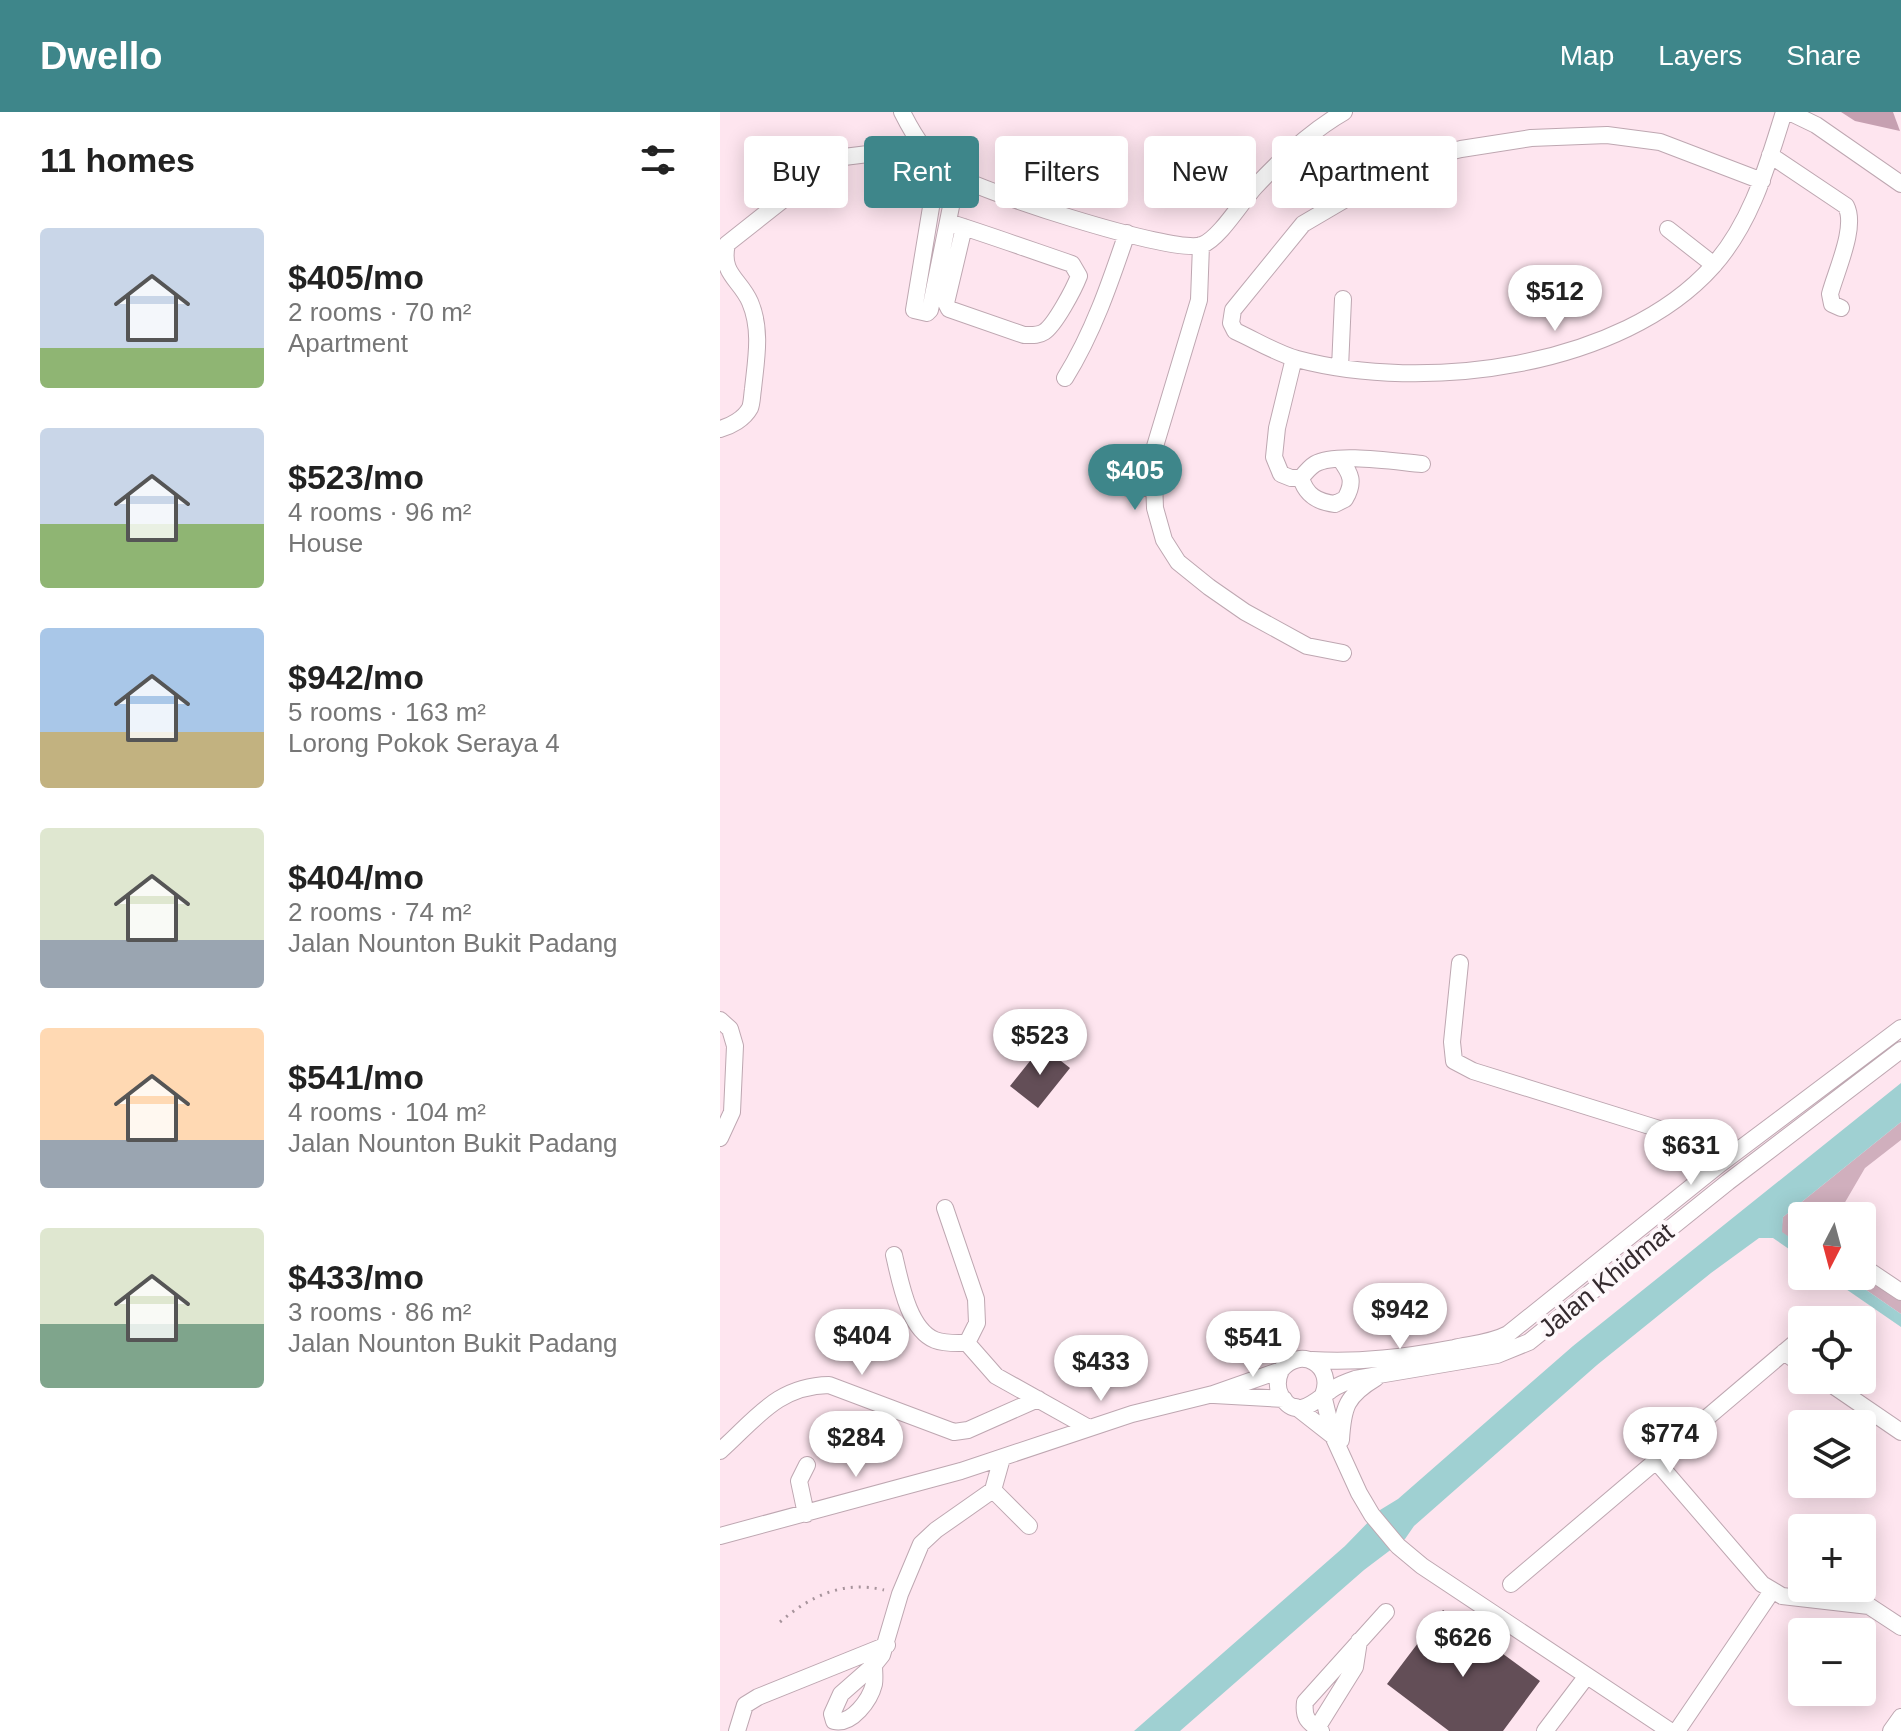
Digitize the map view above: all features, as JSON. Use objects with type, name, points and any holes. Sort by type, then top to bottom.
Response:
[{"type":"street","points":[[902,112],[918,136]]},
{"type":"street","points":[[979,185],[1127,233],[1166,243],[1201,245],[1212,237],[1255,186],[1301,143],[1344,112]]},
{"type":"street","points":[[1762,181],[1714,160],[1660,142],[1607,135],[1531,138],[1421,159],[1362,187],[1303,224],[1233,310],[1231,323],[1235,331],[1294,358],[1340,368],[1423,374],[1537,359],[1583,346],[1666,308],[1714,265],[1738,232],[1762,181],[1786,112],[1816,125],[1901,184]]},
{"type":"street","points":[[720,429],[732,426],[750,408],[758,343],[749,300],[725,271],[721,255],[727,244],[836,158],[864,154]]},
{"type":"street","points":[[1770,155],[1846,206],[1851,215],[1830,294],[1832,304],[1841,308]]},
{"type":"street","points":[[928,208],[914,310],[927,313],[930,310],[956,224]]},
{"type":"street","points":[[956,208],[946,303],[949,309],[1024,335],[1046,331],[1079,276],[1072,264],[956,224]]},
{"type":"street","points":[[1668,229],[1714,265]]},
{"type":"street","points":[[1065,378],[1093,327],[1127,233]]},
{"type":"street","points":[[1201,245],[1199,300],[1153,453],[1155,508],[1164,540],[1178,562],[1245,612],[1307,646],[1343,653]]},
{"type":"street","points":[[1340,368],[1343,299]]},
{"type":"street","points":[[1294,358],[1277,428],[1274,457],[1281,474],[1301,478],[1314,465],[1340,459],[1422,464]]},
{"type":"street","points":[[1153,453],[1131,453],[1117,470],[1121,486],[1129,490],[1153,484]]},
{"type":"street","points":[[1301,478],[1304,488],[1312,496],[1335,504],[1345,499],[1352,480],[1340,459]]},
{"type":"street","points":[[1460,963],[1452,1042],[1454,1061],[1473,1071],[1685,1137],[1720,1164]]},
{"type":"street","points":[[720,1020],[730,1029],[735,1046],[727,1071],[732,1112],[720,1138]]},
{"type":"street","points":[[720,1536],[1002,1458],[1089,1428],[1213,1394],[1281,1370],[1296,1359],[1372,1361],[1418,1355],[1502,1337],[1517,1329],[1720,1164],[1901,1028]]},
{"type":"street","name":"Jalan Khidmat","points":[[1323,1395],[1355,1379],[1497,1355],[1529,1342],[1728,1182],[1901,1050]]},
{"type":"street","points":[[945,1208],[976,1299],[977,1323],[967,1343]]},
{"type":"street","points":[[894,1255],[908,1308],[932,1340],[967,1343],[996,1376],[1089,1428]]},
{"type":"street","points":[[1876,1275],[1901,1292]]},
{"type":"street","points":[[1511,1584],[1788,1349]]},
{"type":"street","points":[[1784,1352],[1788,1355]]},
{"type":"street","points":[[1213,1394],[1313,1405],[1323,1395],[1327,1384],[1322,1368],[1312,1360]]},
{"type":"street","points":[[1281,1370],[1277,1385],[1290,1403],[1337,1442]]},
{"type":"street","points":[[1337,1442],[1349,1398],[1388,1373]]},
{"type":"street","points":[[720,1451],[782,1394],[807,1385],[829,1385],[954,1432],[968,1430],[1038,1399]]},
{"type":"street","points":[[1845,1394],[1901,1432]]},
{"type":"street","points":[[1323,1395],[1337,1442],[1359,1493],[1372,1515],[1398,1546],[1422,1566],[1670,1731]]},
{"type":"street","points":[[874,1665],[887,1645],[900,1594],[921,1544],[993,1490],[1002,1458]]},
{"type":"street","points":[[1656,1461],[1762,1584],[1772,1591],[1782,1596],[1869,1606],[1901,1627]]},
{"type":"street","points":[[806,1514],[799,1481],[807,1465]]},
{"type":"street","points":[[993,1490],[1029,1526]]},
{"type":"street","points":[[1677,1731],[1772,1591]]},
{"type":"street","points":[[1360,1640],[1355,1667],[1319,1730],[1308,1722],[1304,1713],[1305,1702],[1360,1640],[1386,1612]]},
{"type":"street","points":[[737,1731],[745,1705],[758,1697],[887,1645]]},
{"type":"street","points":[[1545,1731],[1586,1677]]},
{"type":"street","points":[[1891,1731],[1901,1717]]},
{"type":"path","points":[[780,1622],[808,1600],[832,1589],[869,1586],[900,1594]]},
{"type":"shaded area","points":[[1841,112],[1893,112],[1900,131],[1855,121]]},
{"type":"shaded area","points":[[1901,1122],[1901,1140],[1865,1168],[1845,1202],[1802,1202]]},
{"type":"shaded area","points":[[1788,1213],[1788,1237],[1781,1232],[1783,1217]]},
{"type":"shaded area","points":[[1876,1283],[1901,1300],[1901,1314],[1866,1290],[1876,1290]]},
{"type":"water","points":[[1901,1083],[1901,1122],[1802,1202],[1788,1202],[1782,1232],[1788,1236],[1788,1248],[1773,1238],[1759,1238],[1711,1273],[1597,1365],[1414,1526],[1405,1539],[1364,1570],[1180,1731],[1134,1731],[1345,1546],[1380,1510],[1398,1499],[1573,1346]]},
{"type":"water","points":[[1847,1290],[1866,1290],[1901,1314],[1901,1327],[1876,1310],[1876,1306],[1871,1306]]},
{"type":"building","points":[[1042,1046],[1070,1068],[1038,1108],[1010,1086]]},
{"type":"building","points":[[1443,1610],[1540,1681],[1503,1731],[1449,1731],[1387,1684]]}]
